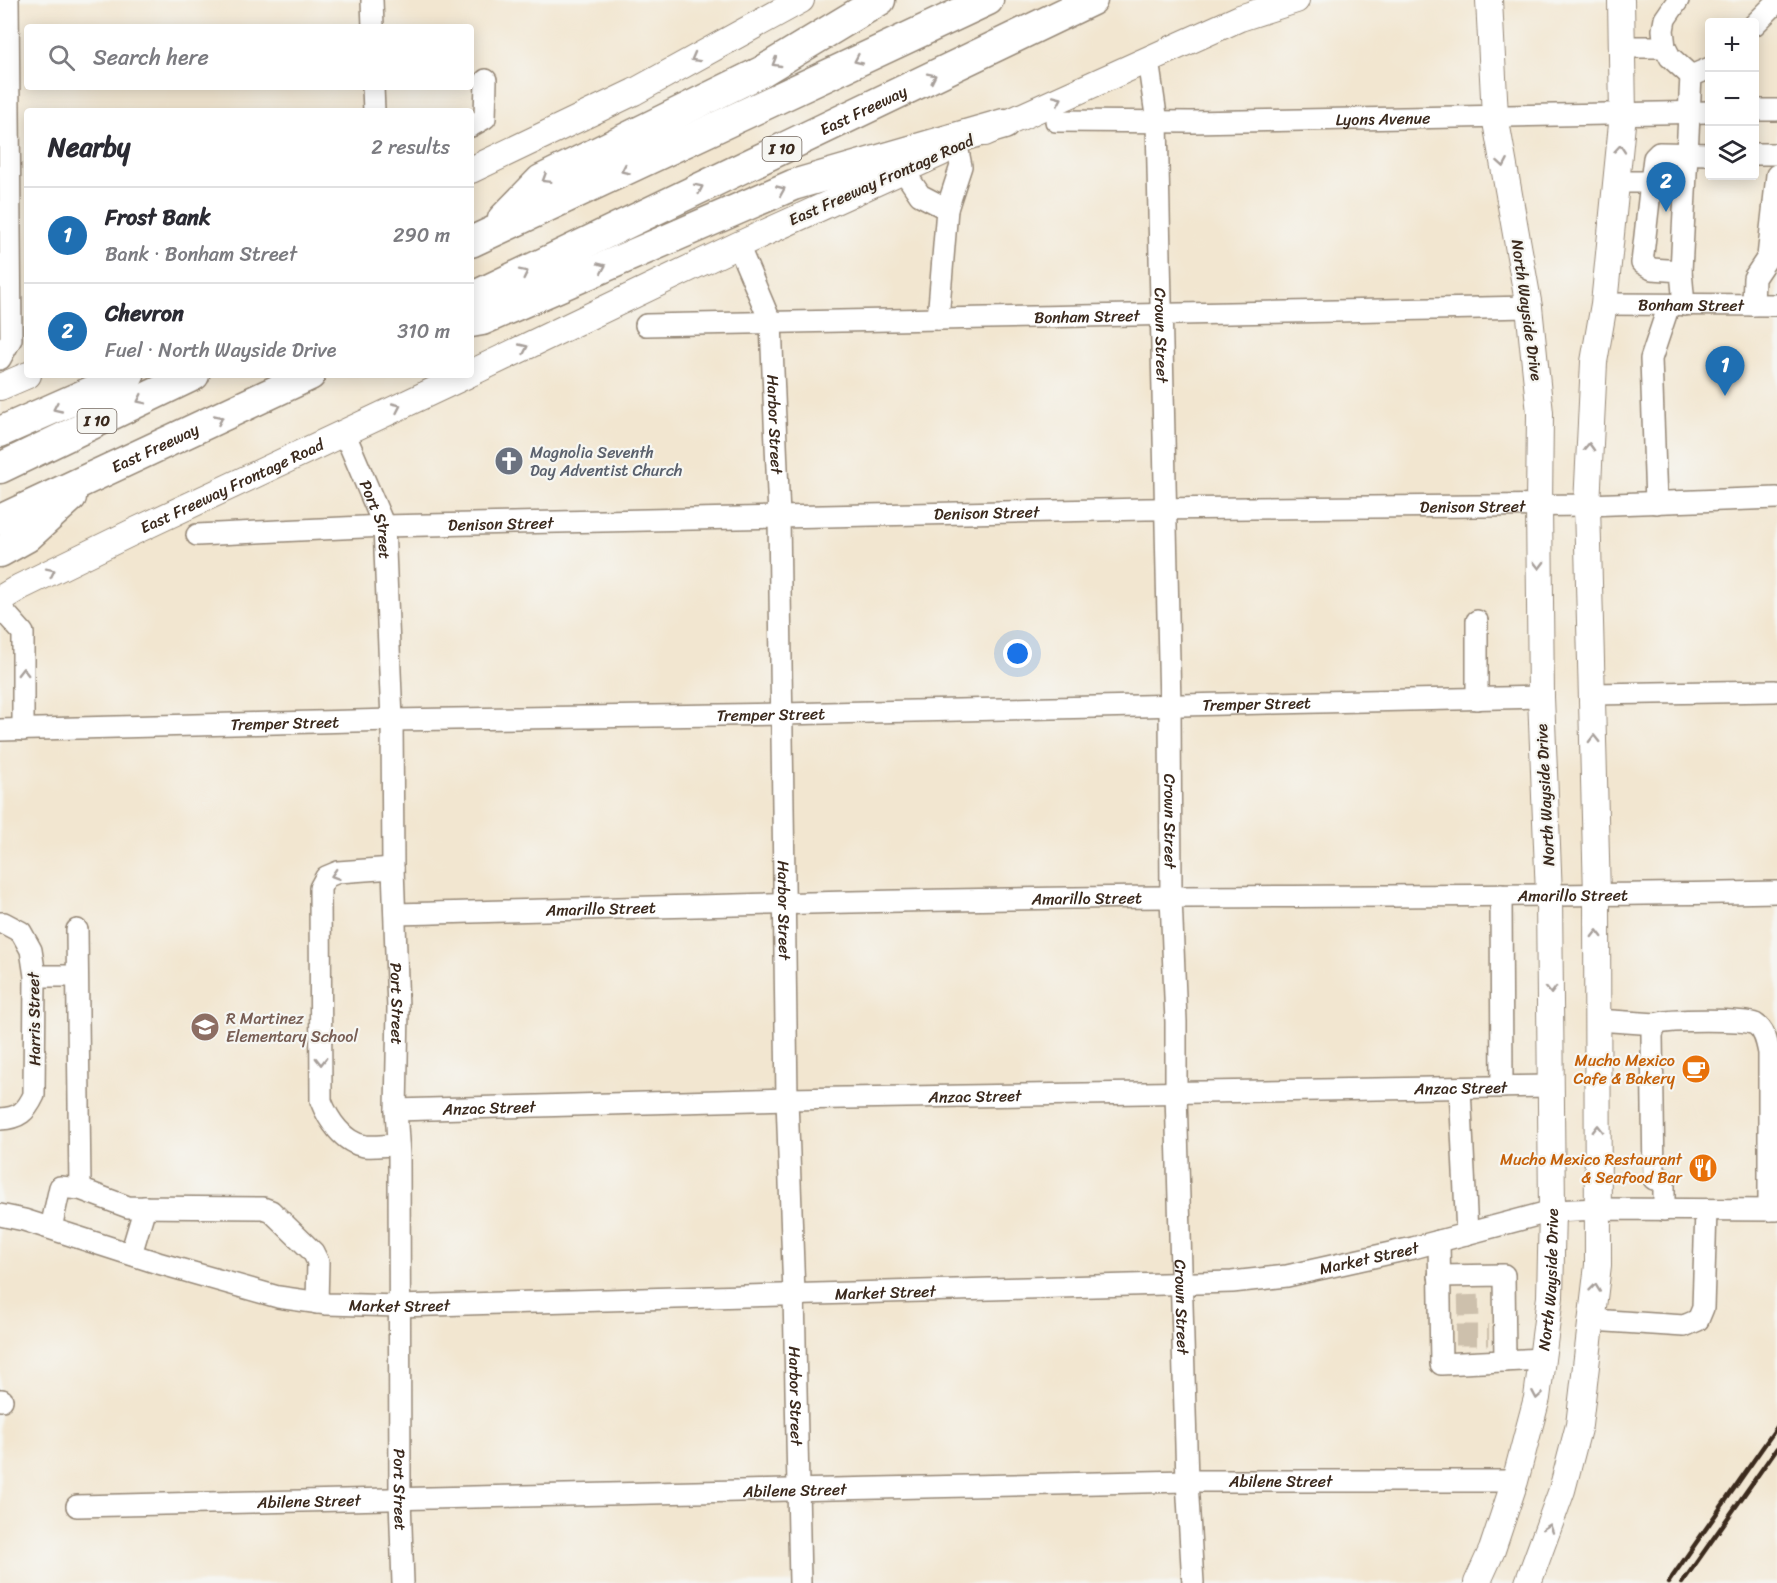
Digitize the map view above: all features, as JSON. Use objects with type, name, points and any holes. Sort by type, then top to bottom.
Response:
[{"type":"highway","points":[[479,238],[541,180],[761,72],[880,0]]},
{"type":"highway","points":[[479,238],[988,0]]},
{"type":"highway","name":"East Freeway","points":[[474,297],[1092,0]]},
{"type":"highway","points":[[474,321],[482,320],[793,185],[1004,123]]},
{"type":"highway","points":[[0,432],[122,378]]},
{"type":"highway","name":"I 10","points":[[0,468],[188,378]]},
{"type":"highway","name":"East Freeway","points":[[0,520],[304,378]]},
{"type":"highway","points":[[0,552],[27,537],[92,478]]},
{"type":"main road","points":[[474,169],[634,92],[801,0]]},
{"type":"main road","name":"East Freeway Frontage Road","points":[[474,372],[738,245],[1004,123],[1240,18],[1296,0]]},
{"type":"main road","points":[[1476,0],[1491,63]]},
{"type":"main road","name":"North Wayside Drive","points":[[1477,1583],[1492,1550],[1515,1481],[1537,1398],[1550,1298],[1552,1211],[1550,895],[1541,697],[1540,413],[1529,307],[1495,116],[1489,0]]},
{"type":"main road","points":[[1528,1583],[1562,1490],[1579,1425],[1598,1265],[1597,896],[1587,505],[1594,362],[1604,304],[1623,114],[1621,0]]},
{"type":"main road","points":[[0,387],[24,376]]},
{"type":"main road","name":"East Freeway Frontage Road","points":[[0,599],[135,531],[460,378]]},
{"type":"street","points":[[0,359],[13,339],[5,186],[12,145],[8,0]]},
{"type":"street","points":[[372,0],[373,24]]},
{"type":"street","points":[[1656,503],[1651,359],[1676,305],[1682,271],[1688,154],[1700,112],[1700,72],[1670,57],[1665,47],[1665,19],[1678,0]]},
{"type":"street","points":[[1759,21],[1777,2]]},
{"type":"street","points":[[1622,47],[1665,47]]},
{"type":"street","name":"Crown Street","points":[[1148,60],[1157,122],[1170,706],[1171,897],[1187,1480],[1193,1583]]},
{"type":"street","points":[[474,124],[484,118],[486,80]]},
{"type":"street","points":[[374,90],[374,108]]},
{"type":"street","points":[[1759,110],[1777,110]]},
{"type":"street","name":"Lyons Avenue","points":[[1056,121],[1157,122],[1700,112]]},
{"type":"street","points":[[938,319],[947,209],[961,166],[957,146]]},
{"type":"street","points":[[1682,271],[1652,269],[1642,263],[1654,158],[1659,153],[1705,154]]},
{"type":"street","points":[[1759,154],[1777,154]]},
{"type":"street","points":[[903,170],[920,195],[947,209]]},
{"type":"street","points":[[1754,305],[1754,278],[1767,257],[1777,175]]},
{"type":"street","points":[[1617,182],[1651,182]]},
{"type":"street","points":[[1611,239],[1644,242]]},
{"type":"street","name":"Harbor Street","points":[[738,245],[771,323],[779,517],[787,1099],[800,1583]]},
{"type":"street","name":"Bonham Street","points":[[1604,304],[1777,305]]},
{"type":"street","name":"Bonham Street","points":[[646,325],[1529,307]]},
{"type":"street","name":"Port Street","points":[[344,432],[384,526],[392,720],[393,868],[398,1009],[396,1110],[403,1583]]},
{"type":"street","name":"Denison Street","points":[[196,535],[384,526],[1166,508],[1539,506],[1777,498]]},
{"type":"street","points":[[0,607],[23,633],[23,730]]},
{"type":"street","points":[[1477,621],[1477,699]]},
{"type":"street","points":[[1593,694],[1775,691]]},
{"type":"street","name":"Tremper Street","points":[[0,730],[1541,697]]},
{"type":"street","points":[[393,868],[338,872],[326,877],[320,888],[321,1101],[327,1118],[350,1141],[364,1146],[398,1145]]},
{"type":"street","name":"Amarillo Street","points":[[394,914],[1171,897],[1597,896],[1777,892]]},
{"type":"street","points":[[1501,895],[1502,1087]]},
{"type":"street","name":"Harris Street","points":[[0,923],[21,932],[31,950],[35,976],[34,1095],[28,1108],[14,1118],[0,1119]]},
{"type":"street","points":[[77,930],[80,1189]]},
{"type":"street","points":[[35,976],[77,976]]},
{"type":"street","points":[[1598,1020],[1656,1024],[1683,1020],[1752,1023],[1763,1031],[1770,1053],[1773,1210]]},
{"type":"street","points":[[1656,1024],[1652,1035],[1654,1179],[1664,1179],[1664,1210]]},
{"type":"street","name":"Anzac Street","points":[[396,1110],[787,1099],[1552,1086]]},
{"type":"street","points":[[1460,1088],[1467,1234]]},
{"type":"street","points":[[51,1228],[60,1187],[80,1189],[128,1207],[263,1208],[271,1211],[314,1252],[318,1262],[317,1303]]},
{"type":"street","points":[[131,1254],[145,1207]]},
{"type":"street","points":[[1592,1320],[1684,1326],[1698,1320],[1703,1308],[1706,1210]]},
{"type":"street","name":"Market Street","points":[[0,1215],[24,1220],[278,1297],[317,1303],[399,1306],[1232,1282],[1287,1276],[1439,1241],[1552,1211],[1773,1210]]},
{"type":"street","points":[[1439,1241],[1439,1276],[1449,1306],[1448,1336],[1441,1364],[1542,1359]]},
{"type":"street","points":[[1439,1276],[1504,1275],[1497,1305],[1497,1334],[1505,1361]]},
{"type":"street","name":"Abilene Street","points":[[77,1506],[798,1491],[1187,1480],[1515,1481]]},
{"type":"tunnel","points":[[1458,1306],[1489,1305]]},
{"type":"tunnel","points":[[1456,1335],[1489,1335]]},
{"type":"railway","points":[[1668,1583],[1777,1427]]},
{"type":"railway","points":[[1682,1583],[1777,1448]]},
{"type":"place","name":"Chevron","points":[[1666,212]]},
{"type":"place","name":"Frost Bank","points":[[1725,396]]},
{"type":"place","name":"Magnolia Seventh Day Adventist Church","points":[[509,461]]},
{"type":"place","name":"R Martinez Elementary School","points":[[205,1027]]},
{"type":"place","name":"Mucho Mexico Cafe & Bakery","points":[[1696,1069]]},
{"type":"place","name":"Mucho Mexico Restaurant & Seafood Bar","points":[[1703,1168]]}]
